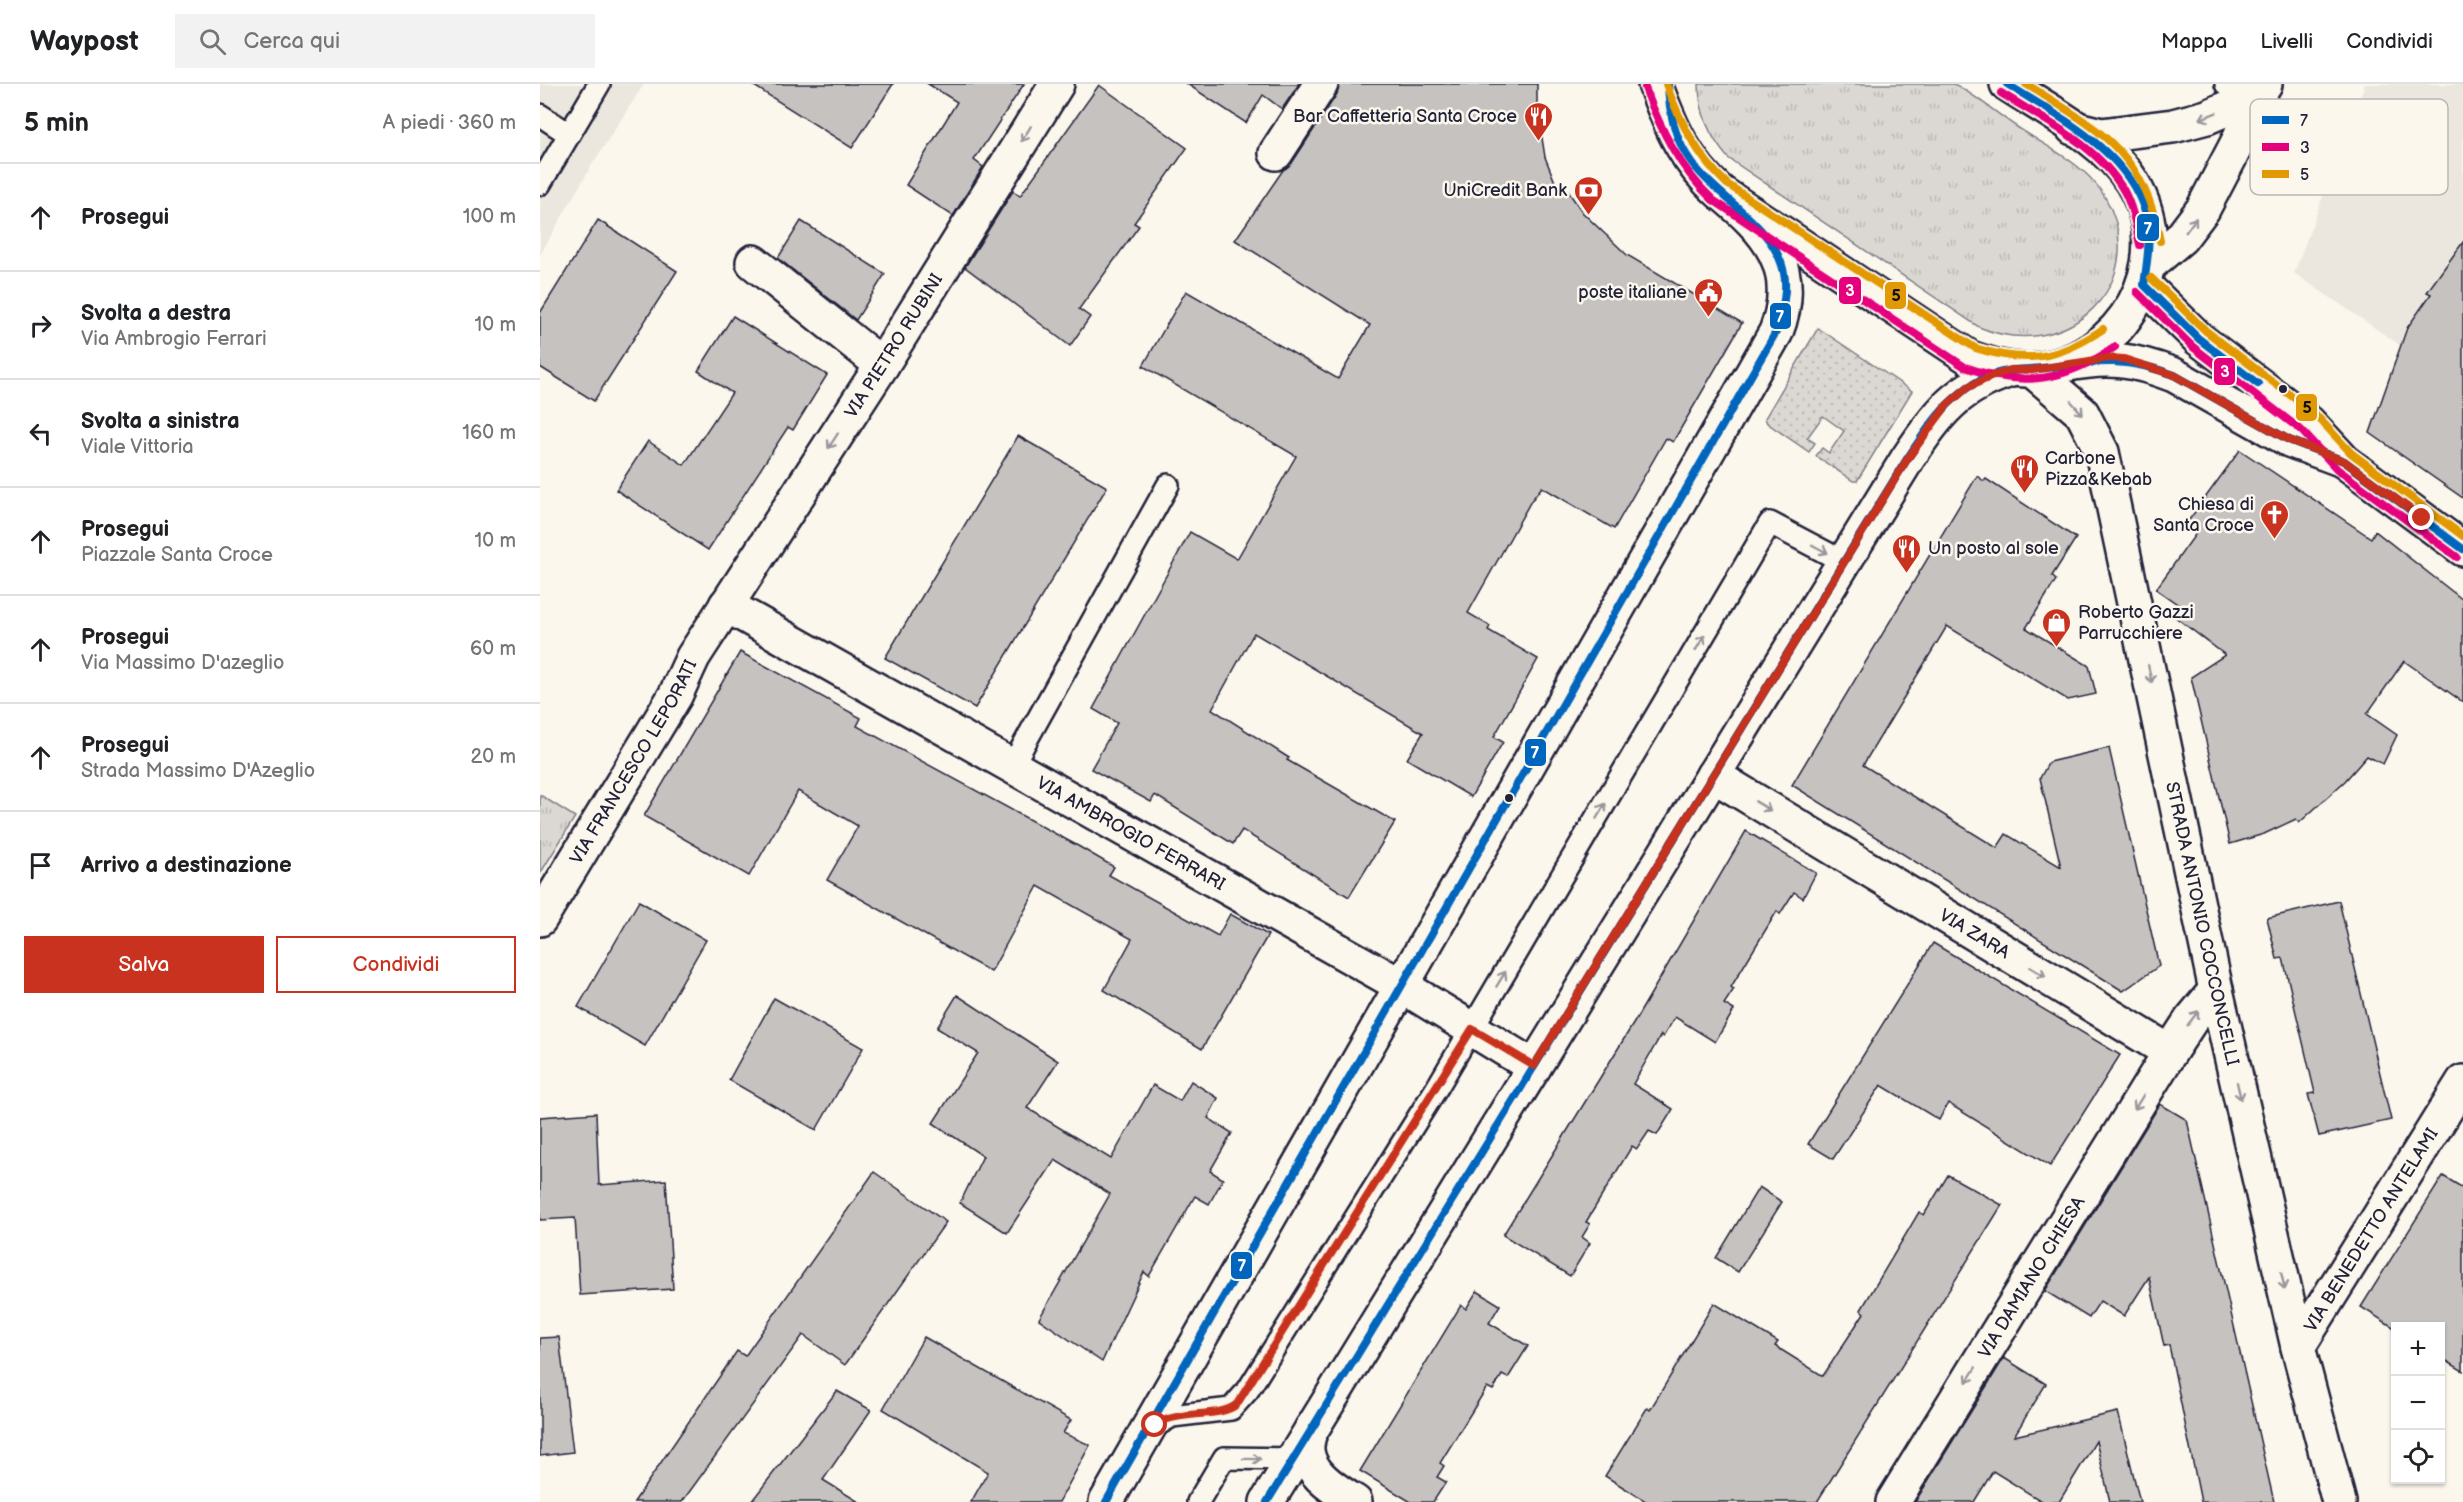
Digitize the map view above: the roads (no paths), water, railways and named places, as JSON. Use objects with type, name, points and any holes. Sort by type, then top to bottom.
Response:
[{"type":"street","name":"VIA PIETRO RUBINI","points":[[726,605],[882,365],[1057,84]]},
{"type":"street","points":[[1276,153],[1321,84]]},
{"type":"street","points":[[1106,1502],[1776,332],[1785,292],[1780,262],[1763,233],[1704,178],[1679,143],[1655,84]]},
{"type":"street","points":[[1668,84],[1672,123],[1679,143]]},
{"type":"street","points":[[1267,1502],[1908,458],[1938,416],[1968,387],[2032,369],[2074,361],[2109,338],[2135,305],[2147,264],[2148,222],[2134,183],[2108,153],[2007,84]]},
{"type":"street","points":[[2038,84],[2052,109],[2073,128],[2101,135],[2173,126],[2206,117],[2248,99],[2262,87]]},
{"type":"street","points":[[2147,264],[2181,238],[2202,209],[2236,147],[2250,108]]},
{"type":"street","points":[[1720,192],[1970,358],[2032,369],[2109,358],[2152,367],[2174,375],[2302,446],[2344,461]]},
{"type":"street","points":[[753,262],[882,365]]},
{"type":"street","points":[[2147,264],[2199,339],[2316,429],[2344,461],[2463,549]]},
{"type":"street","name":"STRADA ANTONIO COCCONCELLI","points":[[2032,369],[2082,413],[2102,452],[2216,990],[2298,1347],[2339,1502]]},
{"type":"street","name":"VIA AMBROGIO FERRARI","points":[[726,605],[1402,986],[1534,1066]]},
{"type":"street","name":"VIA FRANCESCO LEPORATI","points":[[540,919],[675,696],[693,657],[726,605]]},
{"type":"street","name":"VIA ZARA","points":[[1713,775],[2170,1052]]},
{"type":"street","points":[[2170,1052],[2191,1020],[2216,990]]},
{"type":"street","name":"VIA DAMIANO CHIESA","points":[[1893,1502],[2170,1052]]},
{"type":"street","name":"VIA BENEDETTO ANTELAMI","points":[[2298,1347],[2463,1082]]},
{"type":"street","points":[[1312,1428],[1307,1446],[1312,1468],[1326,1484],[1355,1502]]},
{"type":"lane","points":[[540,184],[599,84]]},
{"type":"lane","points":[[2226,84],[2245,94],[2262,87]]},
{"type":"lane","points":[[540,115],[569,134]]},
{"type":"lane","points":[[1012,766],[1168,485]]},
{"type":"lane","points":[[1139,1444],[1150,1429],[1165,1419],[1227,1409],[1237,1404],[1472,1029],[1770,523],[1844,562]]},
{"type":"lane","points":[[1198,1502],[1224,1458],[1293,1459]]},
{"type":"place","name":"Bar Caffetteria Santa Croce","points":[[1538,142]]},
{"type":"place","name":"UniCredit Bank","points":[[1588,216]]},
{"type":"place","name":"poste italiane","points":[[1708,318]]},
{"type":"place","name":"Carbone Pizza&Kebab","points":[[2024,494]]},
{"type":"place","name":"Chiesa di Santa Croce","points":[[2275,540]]},
{"type":"place","name":"Un posto al sole","points":[[1907,574]]},
{"type":"place","name":"Roberto Gazzi Parrucchiere","points":[[2057,648]]}]
